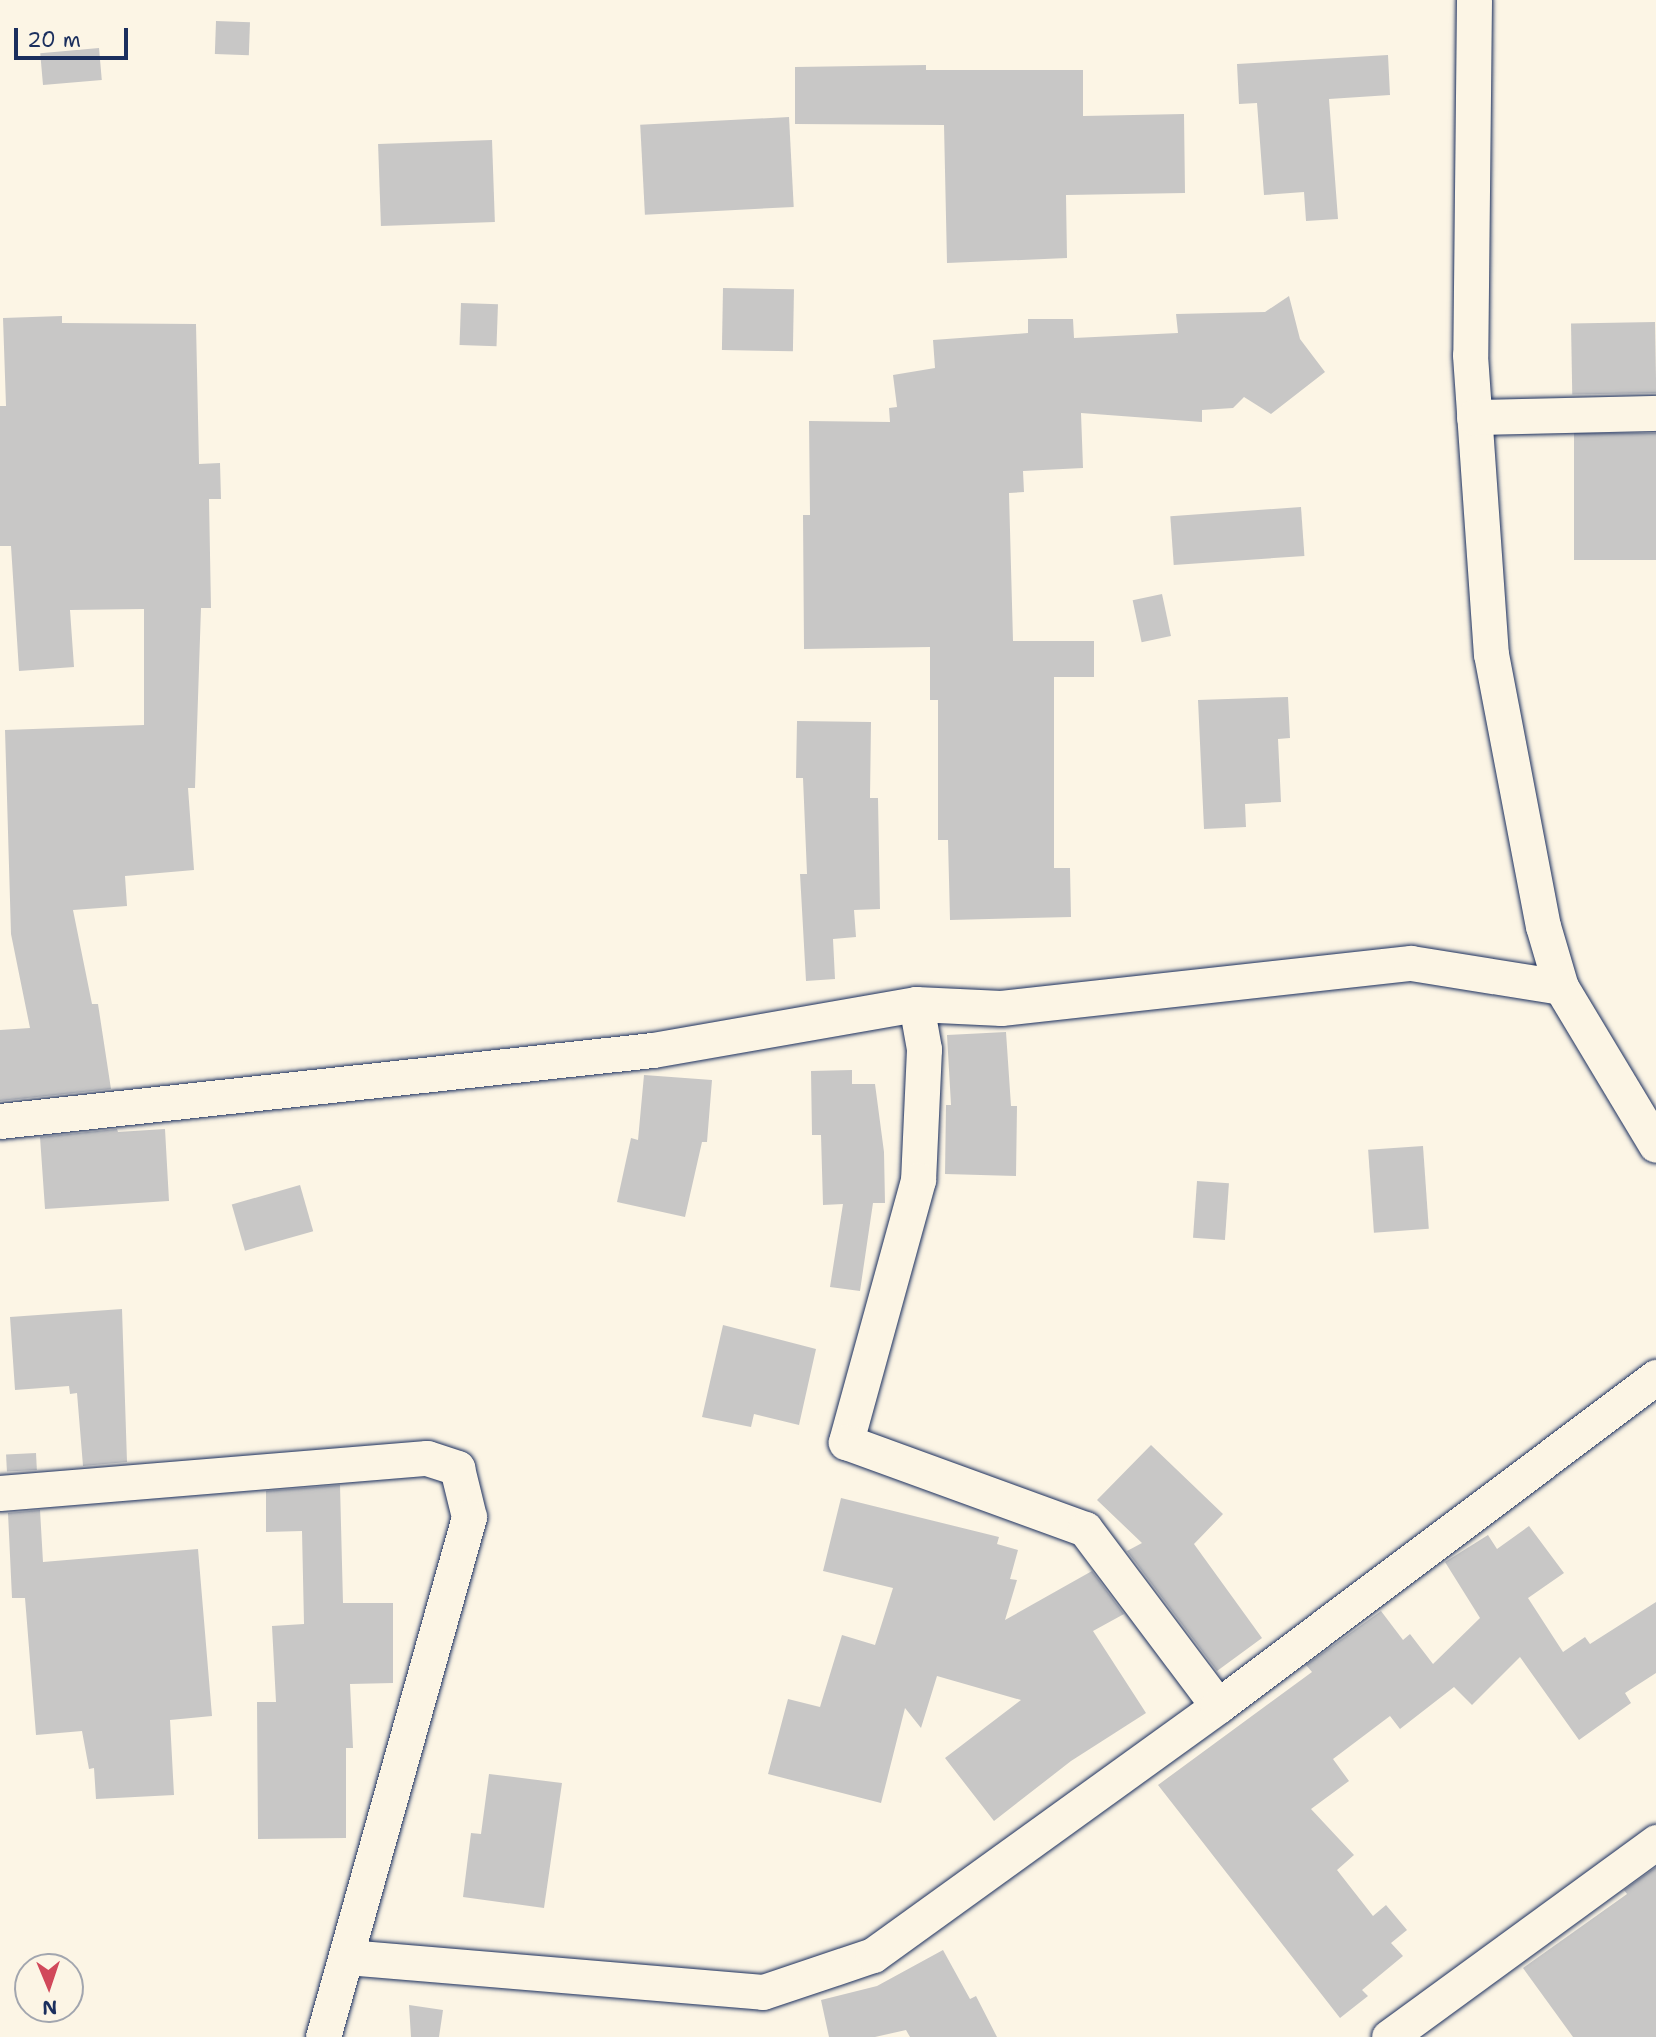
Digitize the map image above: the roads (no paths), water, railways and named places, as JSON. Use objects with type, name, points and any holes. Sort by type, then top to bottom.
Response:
[{"type":"street","points":[[1474,0],[1469,355],[1491,653],[1544,926],[1561,988],[1656,1145]]},
{"type":"street","points":[[1474,417],[1656,413]]},
{"type":"street","points":[[0,1121],[653,1049],[916,1004],[1001,1008],[1411,963],[1561,988]]},
{"type":"street","points":[[916,1004],[924,1049],[918,1180],[846,1442],[1085,1529],[1217,1706]]},
{"type":"street","points":[[347,1957],[763,1992],[873,1955],[1217,1706],[1656,1377]]},
{"type":"street","points":[[0,1493],[427,1458],[457,1468],[469,1517],[323,2037]]},
{"type":"street","points":[[1389,2037],[1656,1842]]}]
